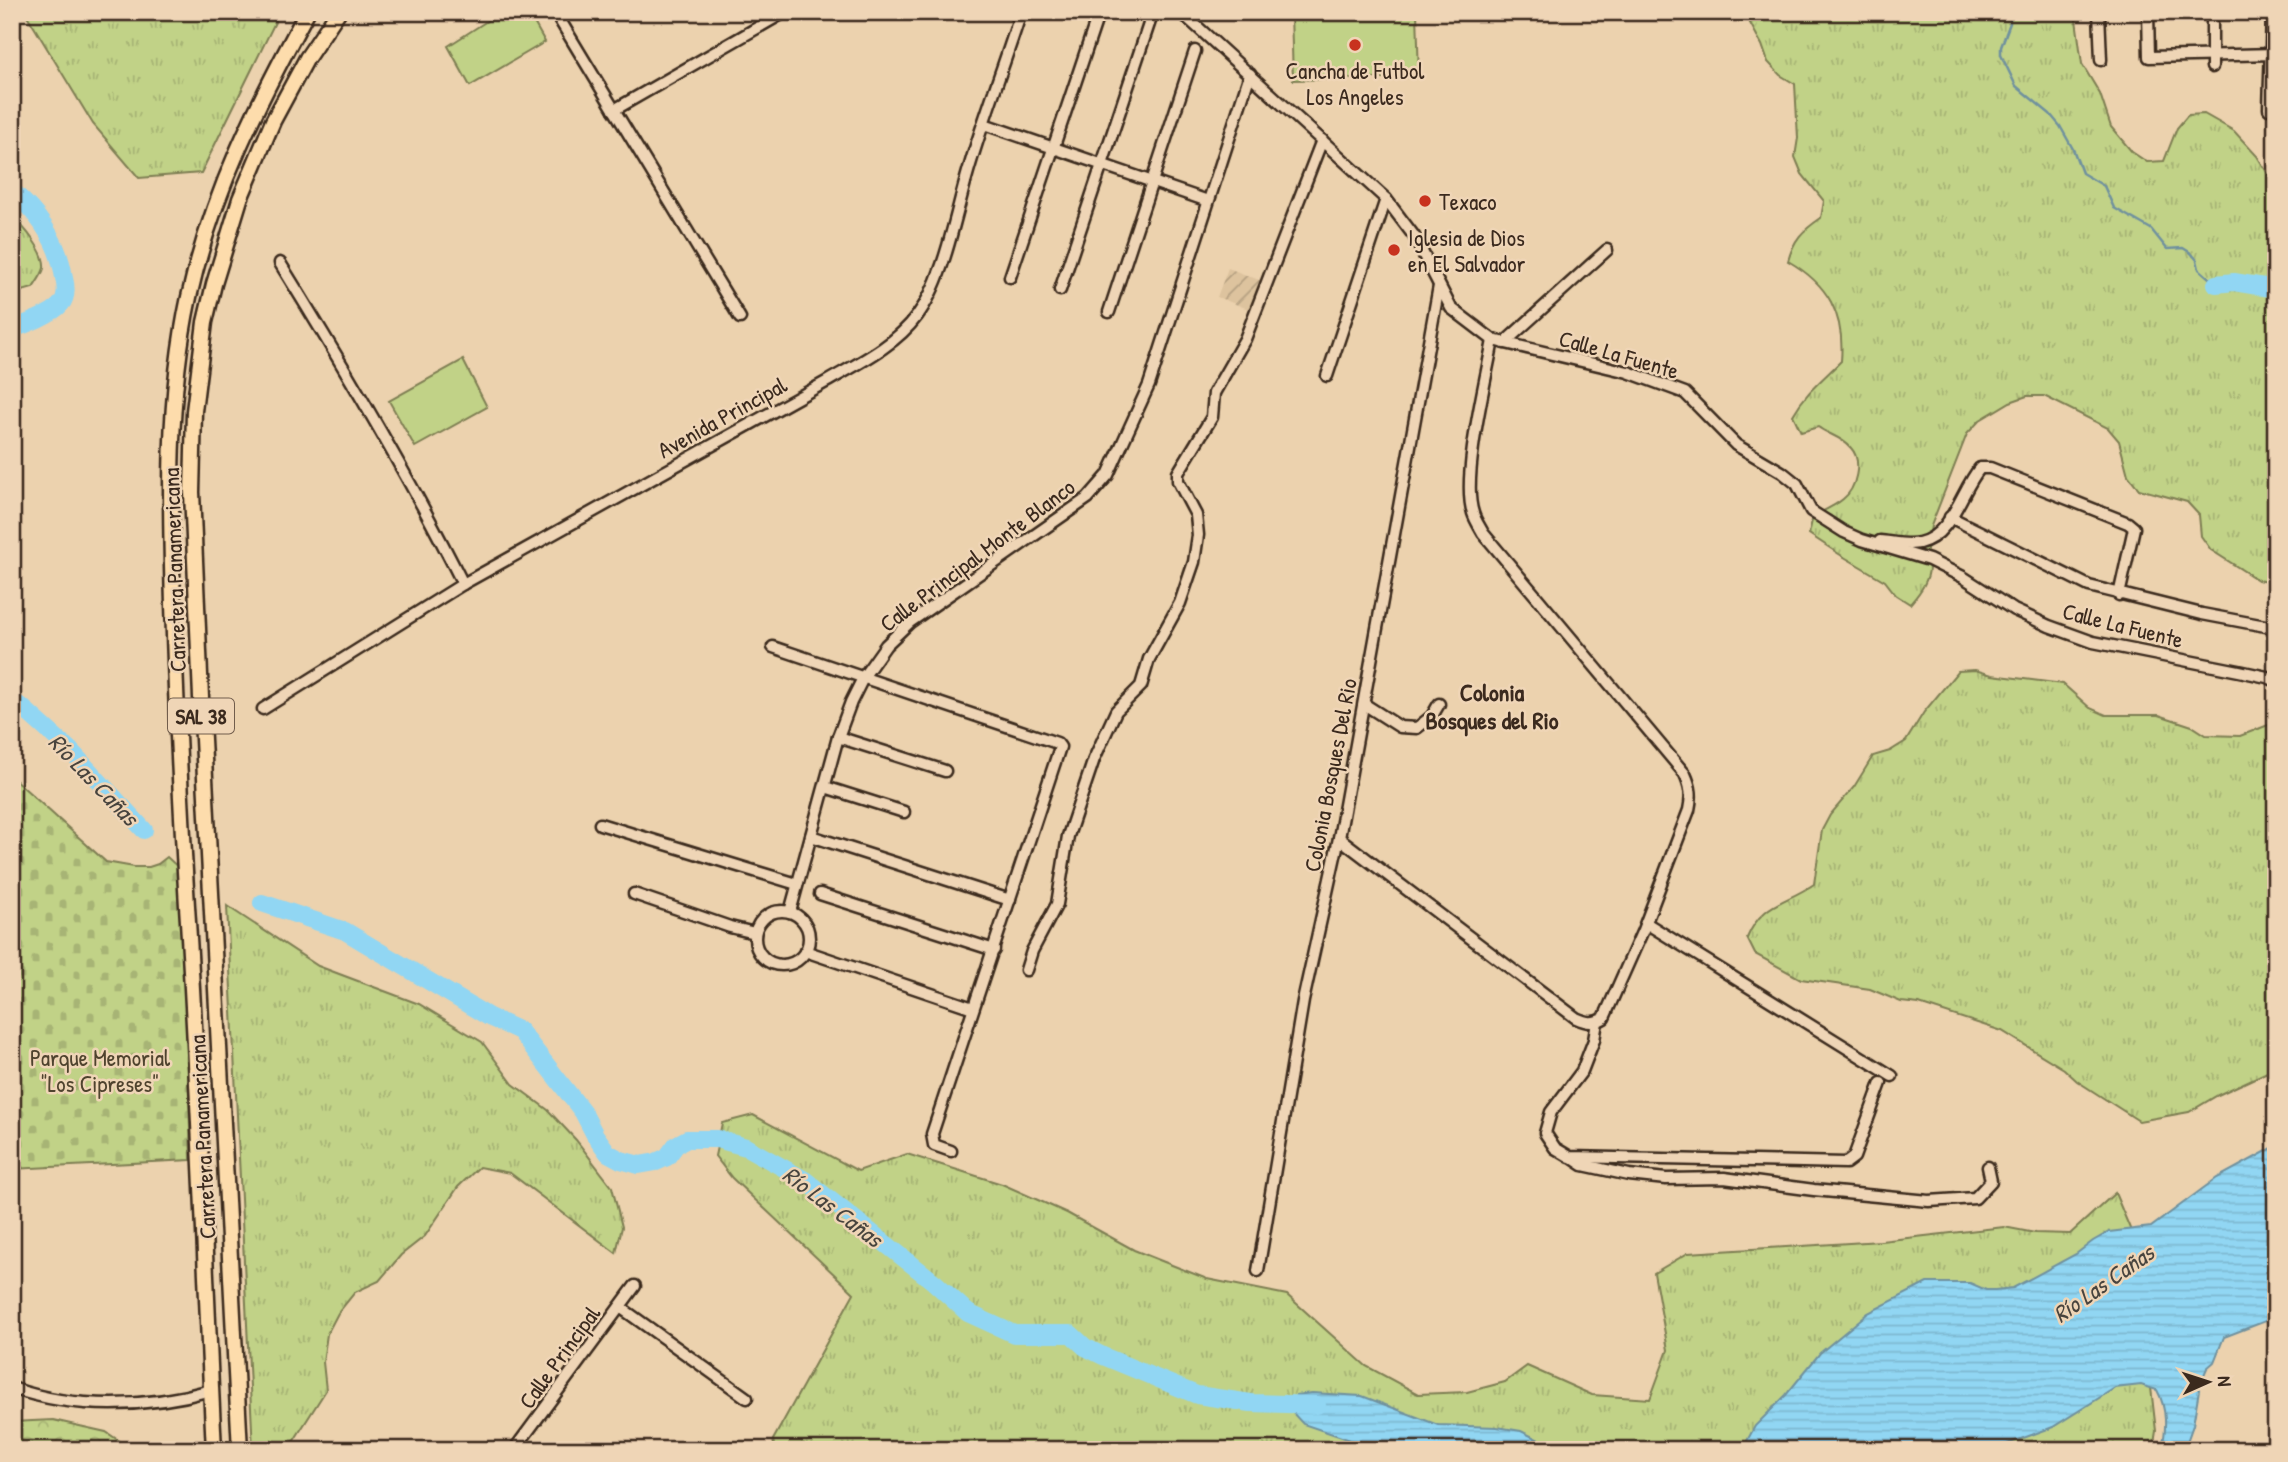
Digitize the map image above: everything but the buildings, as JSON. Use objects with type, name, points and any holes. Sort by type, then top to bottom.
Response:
[{"type":"highway","name":"Carretera Panamericana","points":[[214,1450],[200,1125],[177,719],[170,464],[173,408],[181,338],[199,260],[226,176],[254,113],[307,12]]},
{"type":"highway","name":"Carretera Panamericana","points":[[240,1450],[204,775],[192,465],[194,411],[205,322],[225,249],[257,157],[307,58],[338,12]]},
{"type":"highway","points":[[177,719],[186,725],[202,720]]},
{"type":"highway","points":[[180,779],[190,772],[204,775]]},
{"type":"street","points":[[555,12],[740,318]]},
{"type":"street","points":[[614,110],[785,12]]},
{"type":"street","name":"Avenida Principal","points":[[264,709],[463,584],[826,382],[900,334],[915,319],[930,293],[1021,12]]},
{"type":"street","points":[[1010,277],[1099,12]]},
{"type":"street","points":[[1059,290],[1153,12]]},
{"type":"street","name":"Calle La Fuente","points":[[1181,12],[1387,199],[1414,236],[1451,308],[1493,340],[1628,372],[1685,393],[1737,445],[1782,472],[1797,485],[1811,511],[1862,540],[1929,559],[2014,610],[2049,626],[2093,642],[2276,681]]},
{"type":"street","points":[[2099,12],[2101,60]]},
{"type":"street","points":[[2148,12],[2149,57],[2274,54]]},
{"type":"street","points":[[2211,67],[2212,12]]},
{"type":"street","points":[[2269,108],[2274,54],[2272,12]]},
{"type":"street","points":[[1109,312],[1195,51]]},
{"type":"street","name":"Calle Principal Monte Blanco","points":[[790,912],[838,737],[864,676],[886,645],[910,622],[1088,498],[1108,475],[1149,386],[1250,74]]},
{"type":"street","points":[[985,124],[1208,201]]},
{"type":"street","points":[[1026,970],[1032,951],[1057,904],[1068,836],[1094,759],[1116,711],[1141,687],[1149,659],[1180,603],[1194,562],[1198,536],[1196,515],[1178,481],[1178,473],[1212,417],[1214,393],[1245,339],[1322,140]]},
{"type":"street","points":[[1327,376],[1387,199]]},
{"type":"street","points":[[1504,342],[1607,250]]},
{"type":"street","points":[[280,263],[337,355],[428,514],[463,584]]},
{"type":"street","name":"Colonia Bosques Del Rio","points":[[1258,1271],[1303,1001],[1339,838],[1440,285]]},
{"type":"street","points":[[1339,838],[1576,1018],[1586,1022],[1598,1022],[1604,1018],[1646,923],[1689,810],[1692,797],[1685,774],[1483,533],[1472,512],[1471,462],[1493,340]]},
{"type":"street","points":[[1862,540],[1918,544],[1930,539],[1944,528],[1970,479],[1980,468],[1990,468],[2128,523],[2134,528],[2119,595]]},
{"type":"street","points":[[1950,517],[2089,586],[2119,595],[2276,628]]},
{"type":"street","points":[[773,647],[1058,743],[1060,747],[932,1134],[934,1145],[951,1151]]},
{"type":"street","points":[[1364,704],[1400,727],[1417,728],[1432,716],[1439,704]]},
{"type":"street","points":[[838,737],[945,771]]},
{"type":"street","points":[[825,787],[904,812]]},
{"type":"street","points":[[600,824],[797,884]]},
{"type":"street","points":[[811,836],[1010,900]]},
{"type":"street","points":[[634,894],[730,928],[755,933]]},
{"type":"street","points":[[820,894],[994,950]]},
{"type":"street","points":[[790,912],[803,921],[807,928],[808,944],[805,951],[791,963],[773,963],[759,952],[755,933],[758,925],[772,913],[790,912]]},
{"type":"street","points":[[1646,923],[1892,1076]]},
{"type":"street","points":[[805,951],[974,1008]]},
{"type":"street","points":[[1598,1022],[1582,1071],[1551,1112],[1545,1133],[1555,1148],[1583,1165],[1667,1179],[1724,1178],[1929,1201],[1975,1198],[1991,1181],[1988,1167]]},
{"type":"street","points":[[1570,1157],[1846,1163],[1854,1157],[1881,1083]]},
{"type":"street","name":"Calle Principal","points":[[514,1450],[635,1286]]},
{"type":"street","points":[[620,1307],[747,1398]]},
{"type":"street","points":[[12,1388],[31,1395],[60,1400],[107,1404],[166,1400],[211,1390]]},
{"type":"shaded area","points":[[1228,268],[1267,283],[1256,312],[1217,297]]},
{"type":"green space","points":[[25,12],[280,12],[201,173],[139,178],[93,124]]},
{"type":"green space","points":[[501,12],[528,12],[545,42],[470,86],[448,46]]},
{"type":"green space","name":"Cancha de Futbol Los Angeles","points":[[1291,12],[1417,12],[1419,77],[1293,80]]},
{"type":"green space","points":[[1744,12],[2075,12],[2082,64],[2100,94],[2111,127],[2132,152],[2147,162],[2164,161],[2177,128],[2188,115],[2204,114],[2234,131],[2257,156],[2276,187],[2276,584],[2258,580],[2211,550],[2201,536],[2199,515],[2187,502],[2139,489],[2128,475],[2119,441],[2108,428],[2044,396],[2027,396],[2010,402],[1980,420],[1967,434],[1931,526],[1926,555],[1928,575],[1910,604],[1896,595],[1885,581],[1809,534],[1813,516],[1840,502],[1848,494],[1856,475],[1857,460],[1847,444],[1818,427],[1801,432],[1793,415],[1809,393],[1841,361],[1842,344],[1837,315],[1831,302],[1814,280],[1788,261],[1800,236],[1821,218],[1824,201],[1802,174],[1795,157],[1798,138],[1795,84],[1780,75],[1768,62]]},
{"type":"green space","points":[[12,216],[38,247],[44,268],[33,288],[12,294]]},
{"type":"green space","points":[[463,360],[487,407],[415,447],[389,401]]},
{"type":"green space","points":[[1975,670],[1992,675],[2063,684],[2090,708],[2106,715],[2159,715],[2192,726],[2206,735],[2240,736],[2276,722],[2276,1068],[2189,1112],[2139,1121],[2077,1081],[2064,1069],[2002,1031],[1919,1004],[1901,1002],[1870,989],[1801,979],[1755,954],[1747,938],[1753,926],[1767,910],[1814,884],[1822,830],[1873,756],[1890,751],[1906,741],[1924,712],[1958,671]]},
{"type":"green space","name":"Parque Memorial \"Los Cipreses\"","points":[[12,777],[106,862],[149,867],[167,857],[182,871],[191,1160],[12,1169]]},
{"type":"green space","points":[[227,906],[318,966],[419,1004],[482,1042],[513,1084],[548,1110],[576,1140],[612,1187],[622,1227],[616,1253],[510,1173],[479,1167],[458,1187],[425,1236],[401,1255],[379,1281],[355,1292],[338,1313],[327,1334],[323,1362],[326,1390],[288,1450],[253,1450]]},
{"type":"green space","points":[[753,1115],[858,1171],[907,1154],[1002,1184],[1067,1213],[1134,1250],[1207,1279],[1287,1295],[1366,1366],[1418,1394],[1467,1392],[1505,1382],[1527,1366],[1592,1395],[1650,1399],[1668,1350],[1654,1273],[1688,1253],[1881,1241],[2004,1227],[2035,1233],[2070,1234],[2115,1193],[2153,1283],[2150,1379],[2156,1431],[2153,1450],[775,1450],[773,1440],[854,1293],[732,1178],[715,1156],[722,1123]]},
{"type":"green space","points":[[53,1420],[106,1432],[133,1450],[12,1450],[12,1422]]},
{"type":"water","points":[[2276,1146],[2276,1317],[2224,1337],[2214,1362],[2207,1368],[2200,1384],[2193,1425],[2184,1450],[2161,1450],[2165,1427],[2163,1404],[2157,1390],[2141,1385],[2115,1388],[2053,1427],[1991,1450],[1742,1450],[1755,1426],[1786,1395],[1820,1353],[1868,1313],[1927,1283],[1970,1283],[1986,1290],[2013,1288],[2076,1254],[2109,1232],[2151,1227],[2217,1178]]},
{"type":"water","points":[[1312,1393],[1362,1396],[1438,1425],[1497,1427],[1521,1431],[1559,1450],[1380,1450],[1303,1424],[1291,1411],[1296,1395]]},
{"type":"waterway","points":[[2010,12],[2010,23],[2001,47],[2001,55],[2016,86],[2050,114],[2060,126],[2082,173],[2104,186],[2114,208],[2151,229],[2167,249],[2183,248],[2191,253],[2197,260],[2199,269],[2216,284]]},
{"type":"waterway","name":"Río Las Cañas","points":[[12,191],[31,209],[46,230],[58,252],[66,288],[61,304],[52,312],[12,329]]},
{"type":"waterway","points":[[2216,284],[2234,282],[2276,289]]},
{"type":"waterway","name":"Río Las Cañas","points":[[12,701],[71,751],[144,830]]},
{"type":"waterway","name":"Río Las Cañas","points":[[262,903],[345,931],[489,1017],[520,1031],[583,1112],[608,1153],[621,1160],[639,1165],[656,1162],[667,1157],[676,1145],[687,1139],[717,1139],[746,1147],[805,1180],[934,1282],[968,1313],[1014,1334],[1071,1334],[1085,1347],[1103,1356],[1197,1395],[1251,1403],[1317,1405]]},
{"type":"place","name":"Cancha de Futbol Los Angeles","points":[[1355,45]]},
{"type":"place","name":"Texaco","points":[[1425,201]]},
{"type":"place","name":"Iglesia de Dios en El Salvador","points":[[1394,250]]},
{"type":"district","name":"Colonia Bosques del Rio","points":[[1492,706]]}]
